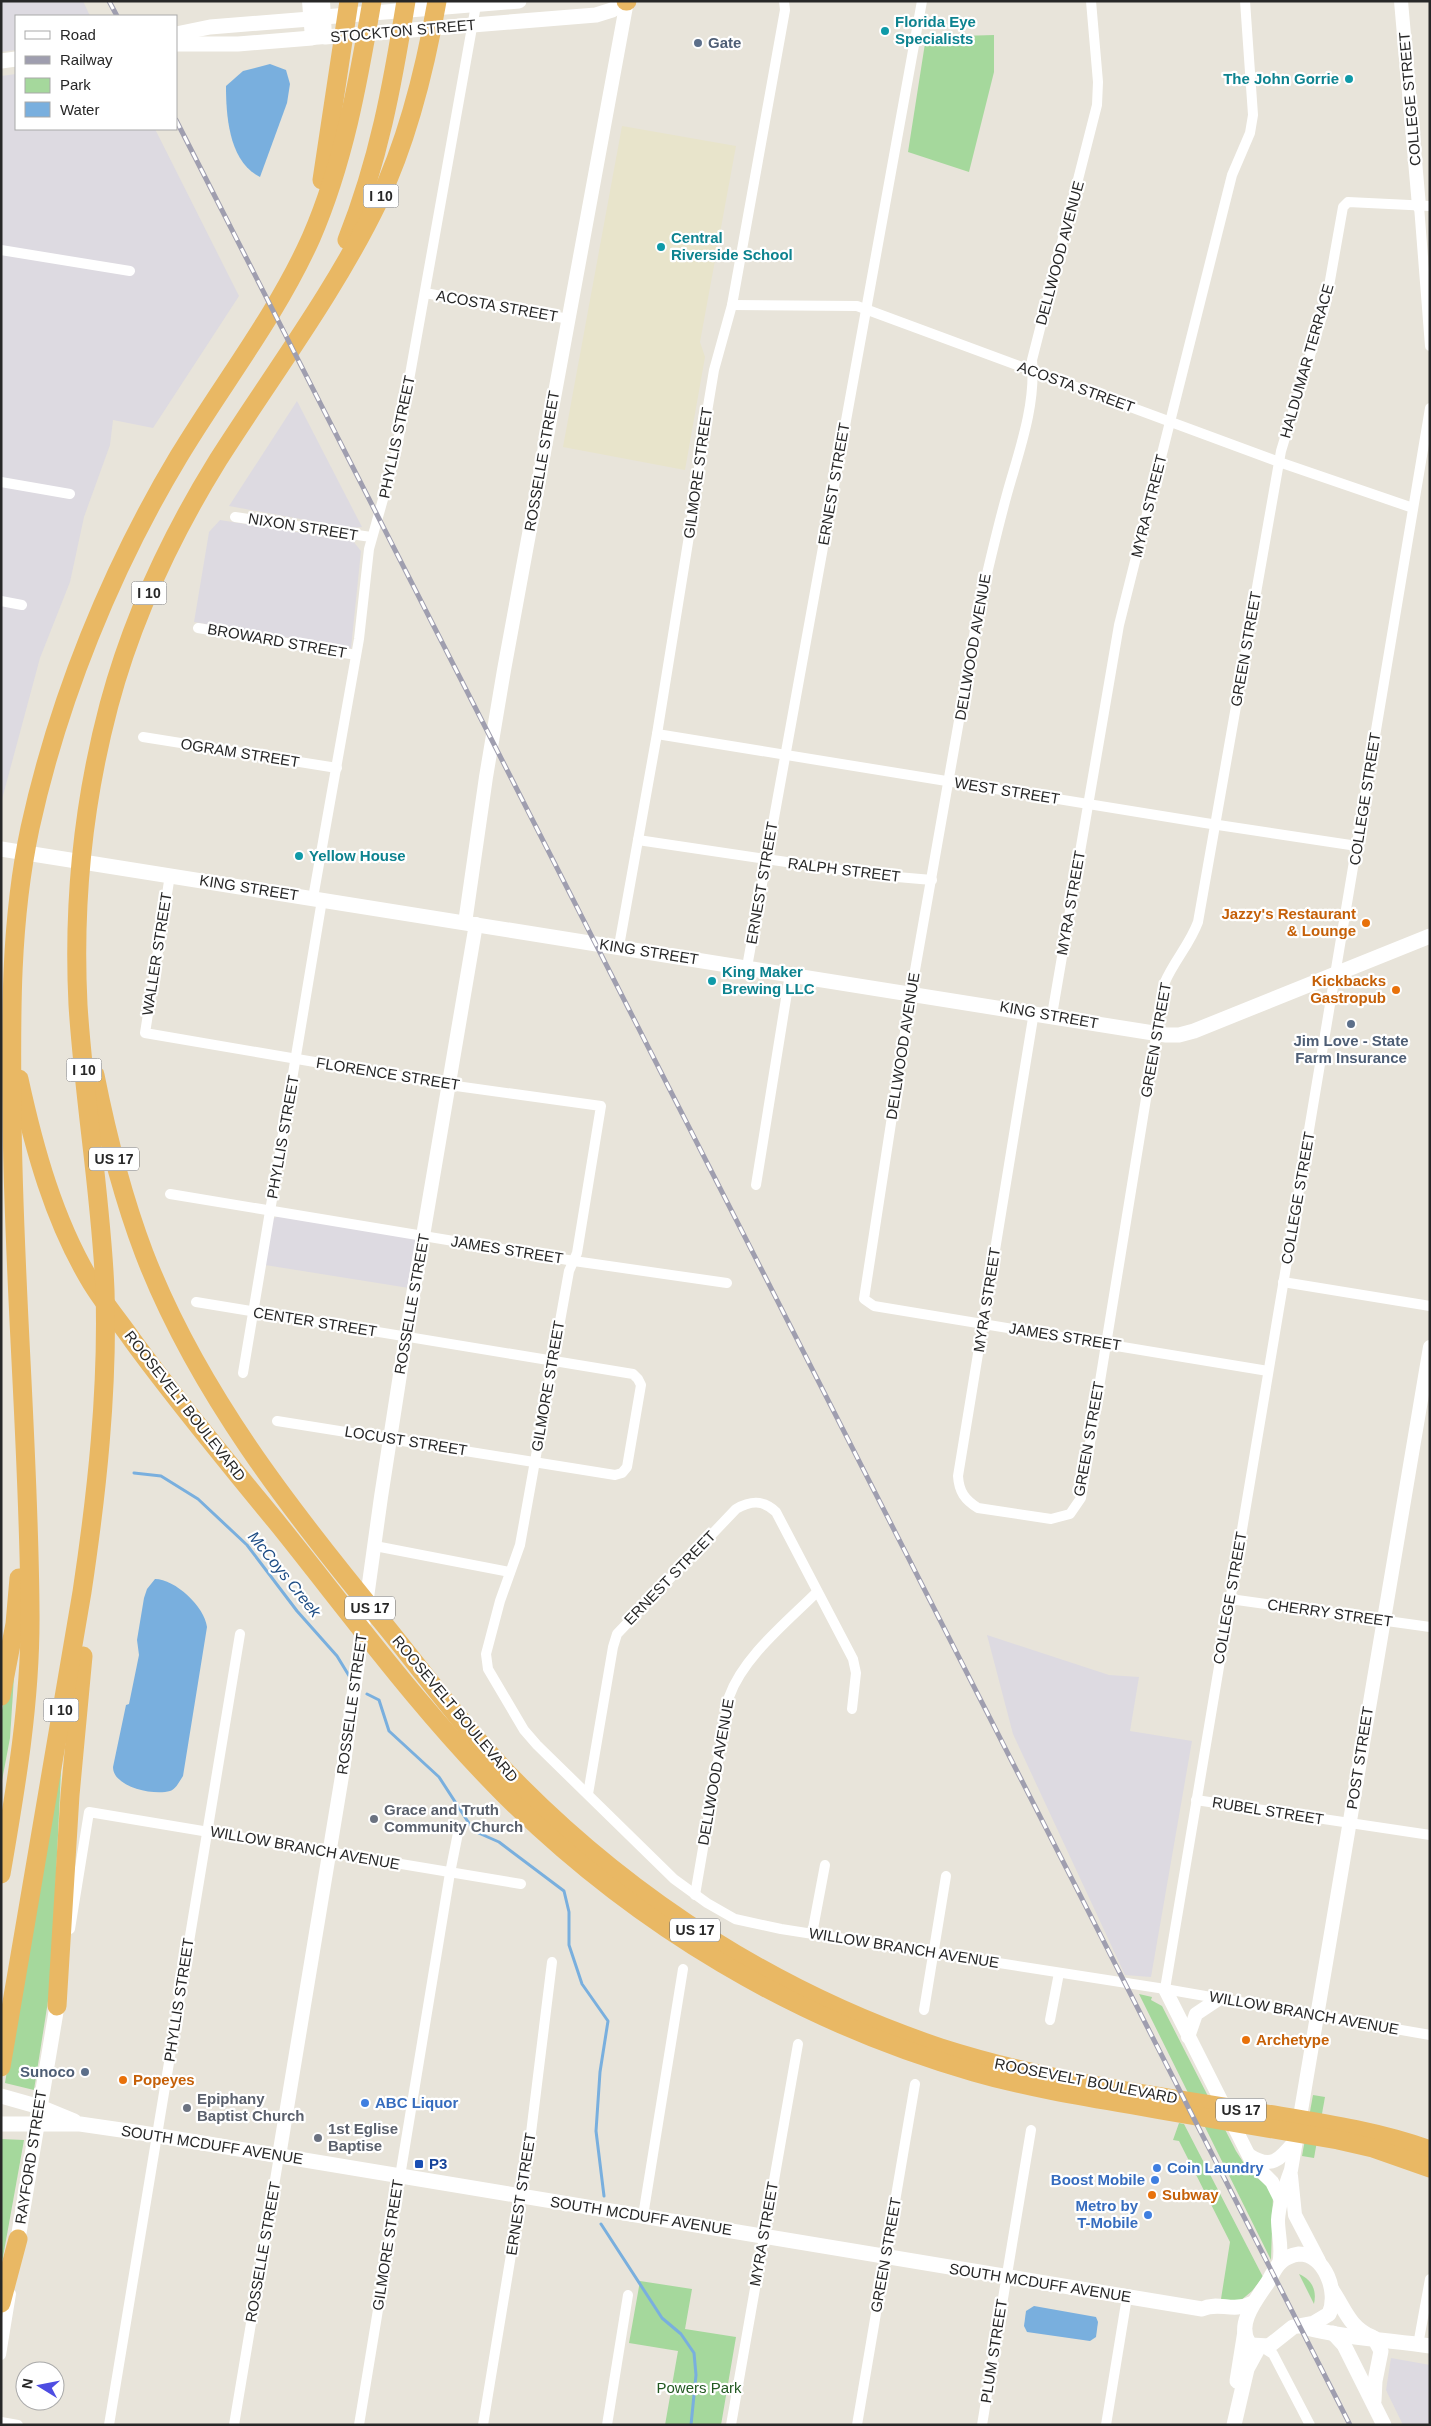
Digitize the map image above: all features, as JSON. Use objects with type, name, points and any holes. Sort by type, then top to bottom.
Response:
[{"type":"highway","points":[[292,276],[307,236],[323,178],[350,1]]},
{"type":"highway","name":"I 10","points":[[1,1874],[22,1743],[30,1651],[25,1467],[12,1154],[11,1040],[13,941],[22,868],[45,767],[64,710],[119,568],[174,463],[253,342],[292,276],[318,219],[337,169],[348,132],[372,1]]},
{"type":"highway","points":[[312,316],[332,275],[366,190],[382,136],[396,66],[406,1]]},
{"type":"highway","name":"I 10","points":[[1,2066],[82,1592],[102,1432],[105,1294],[102,1244],[78,1004],[77,932],[84,829],[94,770],[110,699],[148,595],[197,496],[312,316],[364,230],[385,186],[405,136],[424,64],[437,1]]},
{"type":"highway","name":"ROOSEVELT BOULEVARD","points":[[79,895],[85,994],[95,1076],[119,1175],[145,1254],[190,1351],[220,1403],[282,1494],[343,1575],[475,1737],[543,1809],[610,1868],[712,1941],[821,2000],[922,2041],[980,2060],[1146,2101]]},
{"type":"highway","name":"ROOSEVELT BOULEVARD","points":[[11,1040],[35,1144],[56,1210],[91,1283],[165,1385],[472,1761],[532,1822],[598,1879],[636,1908],[728,1968],[816,2014],[888,2044],[935,2060],[1050,2090],[1146,2101],[1338,2133],[1406,2142],[1430,2150]]},
{"type":"highway","points":[[1,1696],[17,1606],[25,1467]]},
{"type":"highway","points":[[57,2006],[71,1785],[84,1645],[82,1592]]},
{"type":"highway","name":"ROOSEVELT BOULEVARD","points":[[1338,2133],[1373,2148],[1430,2168]]},
{"type":"highway","points":[[1,2302],[18,2239]]},
{"type":"main road","name":"STOCKTON STREET","points":[[178,34],[210,27],[519,1]]},
{"type":"main road","name":"STOCKTON STREET","points":[[178,44],[238,44],[596,15],[612,10],[627,1]]},
{"type":"main road","points":[[1,61],[15,59]]},
{"type":"main road","name":"KING STREET","points":[[1,849],[1034,1012],[1156,1034],[1179,1035],[1194,1031],[1430,936]]},
{"type":"main road","name":"RAYFORD STREET","points":[[18,2239],[57,2006]]},
{"type":"main road","name":"SOUTH MCDUFF AVENUE","points":[[1,2096],[40,2107],[80,2124]]},
{"type":"main road","name":"SOUTH MCDUFF AVENUE","points":[[1,2124],[37,2126],[80,2124],[1202,2309],[1210,2305],[1241,2309],[1253,2303]]},
{"type":"main road","points":[[1234,2425],[1247,2369],[1268,2347],[1293,2327],[1326,2318],[1334,2298],[1319,2261],[1308,2255],[1299,2254],[1285,2258],[1253,2303],[1237,2374],[1238,2402]]},
{"type":"main road","points":[[1330,2287],[1350,2322],[1360,2332],[1374,2338],[1381,2351],[1374,2381],[1374,2405]]},
{"type":"main road","name":"SOUTH MCDUFF AVENUE","points":[[1202,2309],[1208,2315],[1228,2318],[1246,2330]]},
{"type":"main road","points":[[1299,2326],[1359,2339],[1374,2338],[1424,2346]]},
{"type":"main road","points":[[1246,2330],[1249,2343],[1268,2347]]},
{"type":"main road","points":[[1332,2333],[1344,2345],[1384,2425]]},
{"type":"street","points":[[309,1],[317,18],[319,38]]},
{"type":"street","points":[[317,18],[323,1]]},
{"type":"street","name":"ROSSELLE STREET","points":[[234,2425],[343,1770],[390,1438],[449,1085],[471,924],[486,778],[627,1]]},
{"type":"street","name":"GILMORE STREET","points":[[619,946],[657,734],[714,370],[732,305],[785,10],[784,1]]},
{"type":"street","name":"ERNEST STREET","points":[[747,967],[922,1]]},
{"type":"street","name":"DELLWOOD AVENUE","points":[[864,1299],[912,993],[978,613],[990,557],[1024,432],[1033,384],[1032,360],[1097,105],[1098,82],[1091,1]]},
{"type":"street","name":"MYRA STREET","points":[[1052,1016],[1120,625],[1232,175],[1250,132],[1253,115],[1245,1]]},
{"type":"street","name":"COLLEGE STREET","points":[[1401,1],[1424,206],[1430,346]]},
{"type":"street","name":"PHYLLIS STREET","points":[[243,1373],[297,1059],[317,899],[356,655],[371,538],[393,469],[476,5]]},
{"type":"street","name":"HALDUMAR TERRACE","points":[[1279,462],[1326,303],[1343,207],[1348,202],[1424,206]]},
{"type":"street","points":[[1,250],[130,271]]},
{"type":"street","name":"ACOSTA STREET","points":[[425,293],[568,319]]},
{"type":"street","name":"ACOSTA STREET","points":[[732,305],[857,306],[866,311],[1279,462],[1413,508]]},
{"type":"street","name":"COLLEGE STREET","points":[[1165,1989],[1413,508],[1426,461],[1430,408]]},
{"type":"street","name":"GREEN STREET","points":[[1020,1515],[1057,1519],[1070,1514],[1081,1498],[1165,982],[1172,965],[1190,941],[1198,922],[1279,462]]},
{"type":"street","points":[[1,482],[70,494]]},
{"type":"street","name":"NIXON STREET","points":[[235,517],[371,538]]},
{"type":"street","points":[[1,601],[22,605]]},
{"type":"street","name":"BROWARD STREET","points":[[198,628],[356,655]]},
{"type":"street","name":"WEST STREET","points":[[657,734],[1357,846]]},
{"type":"street","name":"OGRAM STREET","points":[[143,737],[337,768]]},
{"type":"street","name":"RALPH STREET","points":[[638,840],[874,875],[932,880]]},
{"type":"street","name":"WALLER STREET","points":[[145,1033],[170,875]]},
{"type":"street","points":[[756,1185],[790,974]]},
{"type":"street","name":"MYRA STREET","points":[[1020,1515],[978,1508],[968,1502],[958,1485],[1034,1012]]},
{"type":"street","name":"FLORENCE STREET","points":[[145,1033],[449,1085],[601,1106]]},
{"type":"street","name":"GILMORE STREET","points":[[486,1664],[486,1654],[500,1601],[520,1545],[569,1271],[577,1254],[601,1106]]},
{"type":"street","name":"JAMES STREET","points":[[170,1194],[574,1261],[726,1283]]},
{"type":"street","points":[[1284,1282],[1430,1306]]},
{"type":"street","name":"JAMES STREET","points":[[864,1299],[874,1306],[1268,1371]]},
{"type":"street","name":"CENTER STREET","points":[[196,1302],[633,1374],[641,1385],[627,1467],[622,1473],[614,1475]]},
{"type":"street","name":"POST STREET","points":[[1279,2264],[1281,2250],[1278,2219],[1281,2200],[1291,2170],[1430,1347]]},
{"type":"street","name":"LOCUST STREET","points":[[277,1421],[614,1475]]},
{"type":"street","name":"ERNEST STREET","points":[[588,1794],[613,1647],[617,1634],[736,1509],[747,1503],[759,1502],[776,1512],[817,1592]]},
{"type":"street","points":[[375,1546],[510,1572]]},
{"type":"street","points":[[817,1592],[852,1659],[856,1684],[852,1709]]},
{"type":"street","name":"DELLWOOD AVENUE","points":[[695,1895],[732,1686],[748,1663],[817,1592]]},
{"type":"street","name":"CHERRY STREET","points":[[1230,1599],[1430,1627]]},
{"type":"street","name":"PHYLLIS STREET","points":[[109,2425],[240,1634]]},
{"type":"street","name":"WILLOW BRANCH AVENUE","points":[[486,1664],[524,1730],[537,1745],[674,1879],[695,1895],[735,1919],[812,1934],[1165,1989],[1430,2035]]},
{"type":"street","name":"RUBEL STREET","points":[[1196,1800],[1430,1835]]},
{"type":"street","name":"WILLOW BRANCH AVENUE","points":[[89,1812],[521,1884]]},
{"type":"street","name":"RAYFORD STREET","points":[[57,2006],[89,1812]]},
{"type":"street","name":"GILMORE STREET","points":[[359,2425],[459,1828]]},
{"type":"street","points":[[812,1934],[825,1865]]},
{"type":"street","points":[[924,2010],[946,1876]]},
{"type":"street","name":"ERNEST STREET","points":[[483,2425],[531,2133],[552,1962]]},
{"type":"street","points":[[643,2216],[683,1969]]},
{"type":"street","points":[[1050,2020],[1059,1973]]},
{"type":"street","points":[[1165,1989],[1256,2168],[1273,2184],[1281,2200]]},
{"type":"street","points":[[1188,2037],[1196,2014],[1220,1998]]},
{"type":"street","name":"MYRA STREET","points":[[731,2425],[798,2044]]},
{"type":"street","name":"GREEN STREET","points":[[857,2425],[915,2084]]},
{"type":"street","name":"PLUM STREET","points":[[982,2425],[1031,2130]]},
{"type":"street","points":[[1249,2154],[1261,2161],[1271,2162],[1279,2159],[1295,2142]]},
{"type":"street","name":"POST STREET","points":[[1291,2170],[1294,2211],[1297,2221],[1319,2261]]},
{"type":"street","name":"RAYFORD STREET","points":[[1,2355],[18,2239]]},
{"type":"street","points":[[1424,2346],[1430,2279]]},
{"type":"street","points":[[607,2425],[628,2295]]},
{"type":"street","points":[[1106,2425],[1127,2297]]},
{"type":"street","points":[[1268,2347],[1310,2425]]},
{"type":"street","points":[[1,2422],[18,2425]]},
{"type":"shaded area","points":[[1,1],[83,1],[90,15],[15,15],[15,50],[1,52]]},
{"type":"shaded area","points":[[15,74],[15,130],[156,130],[239,296],[153,428],[113,420],[110,445],[84,517],[70,582],[40,658],[1,803],[1,76]]},
{"type":"shaded area","points":[[622,126],[736,146],[700,342],[705,357],[685,470],[563,447]]},
{"type":"shaded area","points":[[297,401],[362,527],[349,528],[229,506]]},
{"type":"shaded area","points":[[220,520],[353,541],[361,551],[351,648],[194,622],[209,532]]},
{"type":"shaded area","points":[[278,1216],[414,1237],[417,1241],[409,1288],[265,1265],[273,1219]]},
{"type":"shaded area","points":[[987,1635],[1109,1675],[1139,1677],[1130,1731],[1192,1741],[1151,1977],[1125,1975],[1013,1734]]},
{"type":"shaded area","points":[[1391,2358],[1430,2365],[1430,2425],[1403,2425],[1386,2390]]},
{"type":"green space","points":[[994,35],[994,72],[969,172],[908,152],[926,37]]},
{"type":"green space","points":[[16,1646],[10,1738],[1,1786],[1,1715]]},
{"type":"green space","points":[[63,1730],[51,1982],[34,2090],[5,2083]]},
{"type":"green space","points":[[1139,1994],[1152,1997],[1151,2000],[1162,2006],[1236,2151],[1249,2171],[1267,2186],[1273,2196],[1271,2260]]},
{"type":"green space","points":[[1313,2095],[1325,2097],[1314,2158],[1302,2156]]},
{"type":"green space","points":[[1179,2123],[1184,2124],[1263,2277],[1252,2291],[1240,2301],[1221,2299],[1230,2242],[1179,2141],[1173,2140]]},
{"type":"green space","points":[[1,2139],[24,2140],[1,2268]]},
{"type":"green space","points":[[1299,2274],[1310,2282],[1314,2290],[1314,2304]]},
{"type":"green space","name":"Powers Park","points":[[640,2281],[692,2289],[685,2329],[736,2337],[721,2425],[665,2425],[678,2351],[629,2343]]},
{"type":"water","points":[[270,64],[286,70],[290,84],[287,103],[260,177],[242,161],[231,137],[226,86],[243,71]]},
{"type":"water","points":[[155,1579],[171,1584],[188,1596],[201,1611],[207,1627],[183,1776],[174,1789],[163,1792],[145,1791],[127,1785],[115,1774],[113,1767],[139,1655],[137,1640],[144,1598],[147,1589]]},
{"type":"water","points":[[1034,2306],[1096,2317],[1098,2322],[1096,2337],[1090,2341],[1027,2332],[1024,2326],[1026,2311]]},
{"type":"waterway","name":"McCoys Creek","points":[[134,1473],[161,1476],[198,1499],[247,1545],[297,1611],[337,1656],[351,1679]]},
{"type":"waterway","name":"McCoys Creek","points":[[367,1694],[379,1700],[389,1731],[439,1777],[474,1831],[499,1842],[564,1891],[569,1912],[569,1945],[582,1984],[608,2021],[600,2072],[596,2131],[604,2196]]},
{"type":"waterway","name":"McCoys Creek","points":[[601,2224],[662,2318],[681,2334],[694,2353],[696,2375],[691,2425]]},
{"type":"railway","points":[[109,1],[116,15]]},
{"type":"railway","points":[[178,124],[1350,2425]]},
{"type":"place","name":"Florida Eye Specialists","points":[[885,31]]},
{"type":"place","name":"Gate","points":[[698,43]]},
{"type":"place","name":"The John Gorrie","points":[[1349,79]]},
{"type":"place","name":"Central Riverside School","points":[[661,247]]},
{"type":"place","name":"Yellow House","points":[[299,856]]},
{"type":"place","name":"Jazzy's Restaurant & Lounge","points":[[1366,923]]},
{"type":"place","name":"King Maker Brewing LLC","points":[[712,981]]},
{"type":"place","name":"Kickbacks Gastropub","points":[[1396,990]]},
{"type":"place","name":"Jim Love - State Farm Insurance","points":[[1351,1024]]},
{"type":"place","name":"Grace and Truth Community Church","points":[[374,1819]]},
{"type":"place","name":"Archetype","points":[[1246,2040]]},
{"type":"place","name":"Sunoco","points":[[85,2072]]},
{"type":"place","name":"Popeyes","points":[[123,2080]]},
{"type":"place","name":"ABC Liquor","points":[[365,2103]]},
{"type":"place","name":"Epiphany Baptist Church","points":[[187,2108]]},
{"type":"place","name":"1st Eglise Baptise","points":[[318,2138]]},
{"type":"place","name":"P3","points":[[419,2164]]},
{"type":"place","name":"Coin Laundry","points":[[1157,2168]]},
{"type":"place","name":"Boost Mobile","points":[[1155,2180]]},
{"type":"place","name":"Subway","points":[[1152,2195]]},
{"type":"place","name":"Metro by T-Mobile","points":[[1148,2215]]}]
